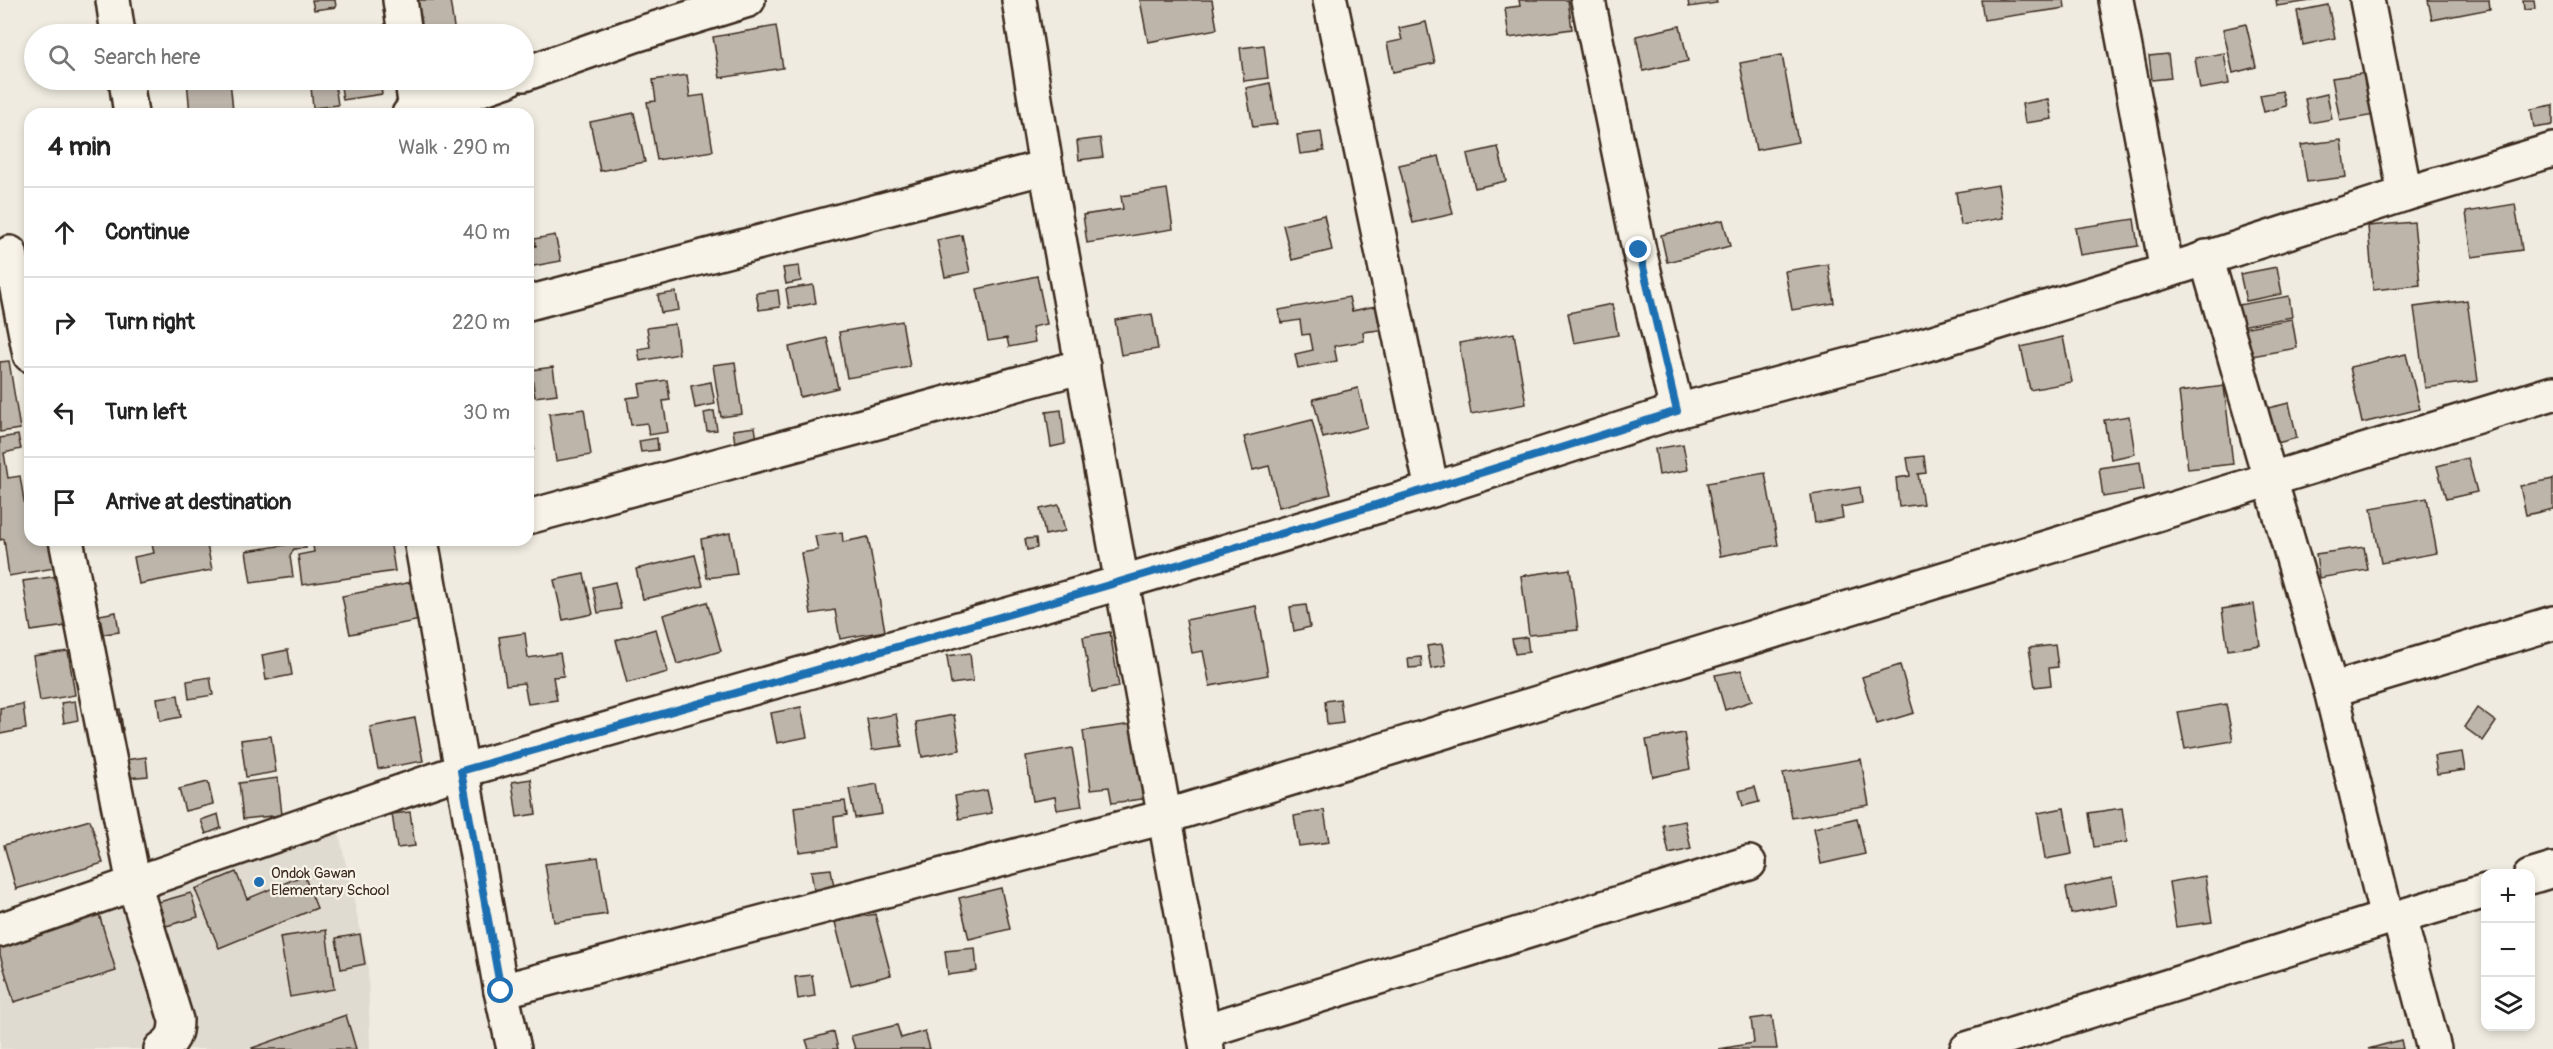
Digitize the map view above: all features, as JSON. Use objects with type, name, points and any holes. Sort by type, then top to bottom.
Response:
[{"type":"street","points":[[113,0],[117,24]]},
{"type":"street","points":[[400,0],[404,24]]},
{"type":"street","points":[[534,70],[635,35],[748,0]]},
{"type":"street","points":[[1019,0],[1046,167],[1205,1040],[1749,863]]},
{"type":"street","points":[[1330,0],[1432,490]]},
{"type":"street","points":[[1588,0],[1637,241],[1677,411]]},
{"type":"street","points":[[2116,0],[2167,271]]},
{"type":"street","points":[[2367,0],[2405,194]]},
{"type":"street","points":[[128,90],[131,108]]},
{"type":"street","points":[[412,90],[412,108]]},
{"type":"street","points":[[426,108],[478,90]]},
{"type":"street","points":[[0,930],[461,771],[1123,582],[1432,490],[1677,411],[1917,347],[2553,150]]},
{"type":"street","points":[[534,301],[1046,167]]},
{"type":"street","points":[[13,252],[24,319]]},
{"type":"street","points":[[2206,257],[2331,690],[2393,918],[2434,1049]]},
{"type":"street","points":[[534,515],[1083,366]]},
{"type":"street","points":[[501,991],[1164,817],[2553,393]]},
{"type":"street","points":[[67,546],[134,884],[176,1020],[176,1034],[169,1044],[161,1049]]},
{"type":"street","points":[[430,546],[461,771],[501,991],[514,1049]]},
{"type":"street","points":[[2331,690],[2553,623]]},
{"type":"street","points":[[2535,875],[2553,870]]},
{"type":"street","points":[[1967,1049],[2481,892]]},
{"type":"shaded area","name":"Ondok Gawan Elementary School","points":[[337,824],[368,964],[370,1049],[0,1049],[0,941]]},
{"type":"building","points":[[312,0],[335,0],[336,7],[314,10]]},
{"type":"building","points":[[411,0],[450,0],[454,24],[415,24]]},
{"type":"building","points":[[1140,0],[1212,0],[1217,29],[1148,42]]},
{"type":"building","points":[[1519,0],[1568,0],[1572,29],[1509,38],[1505,8],[1520,6]]},
{"type":"building","points":[[1688,0],[1716,0],[1717,3],[1689,7]]},
{"type":"building","points":[[1981,0],[2064,0],[2065,8],[1984,20]]},
{"type":"building","points":[[2276,0],[2317,0],[2277,6]]},
{"type":"building","points":[[2428,0],[2489,0],[2490,9],[2432,20]]},
{"type":"building","points":[[2523,0],[2534,0],[2535,9],[2524,10]]},
{"type":"building","points":[[2328,5],[2335,38],[2303,45],[2297,11]]},
{"type":"building","points":[[1426,22],[1435,63],[1393,72],[1387,43],[1402,40],[1399,28]]},
{"type":"building","points":[[2246,24],[2256,67],[2233,73],[2223,29]]},
{"type":"building","points":[[776,26],[783,68],[720,78],[713,37]]},
{"type":"building","points":[[1680,26],[1688,61],[1643,71],[1636,36]]},
{"type":"building","points":[[1264,45],[1268,78],[1244,81],[1240,48]]},
{"type":"building","points":[[2224,53],[2229,84],[2200,89],[2195,58]]},
{"type":"building","points":[[2168,54],[2171,78],[2152,80],[2149,56]]},
{"type":"building","points":[[1782,55],[1798,142],[1756,150],[1740,63]]},
{"type":"building","points":[[2367,73],[2375,115],[2340,121],[2332,78]]},
{"type":"building","points":[[687,75],[690,97],[704,95],[713,151],[657,160],[647,102],[656,101],[653,80]]},
{"type":"building","points":[[1270,83],[1277,124],[1253,127],[1246,88]]},
{"type":"building","points":[[188,90],[231,90],[233,108],[189,108]]},
{"type":"building","points":[[311,90],[336,90],[338,105],[313,108]]},
{"type":"building","points":[[342,90],[381,90],[382,94],[343,100]]},
{"type":"building","points":[[2282,91],[2286,106],[2264,112],[2260,95]]},
{"type":"building","points":[[2327,94],[2332,119],[2310,123],[2305,99]]},
{"type":"building","points":[[2048,99],[2052,119],[2025,123],[2022,104]]},
{"type":"building","points":[[2553,105],[2553,125],[2534,128],[2531,109]]},
{"type":"building","points":[[634,113],[645,162],[600,171],[590,122]]},
{"type":"building","points":[[1321,132],[1324,151],[1300,154],[1297,135]]},
{"type":"building","points":[[1100,138],[1103,157],[1079,160],[1077,141]]},
{"type":"building","points":[[2341,140],[2346,177],[2307,182],[2301,145]]},
{"type":"building","points":[[1498,147],[1506,181],[1475,188],[1467,154]]},
{"type":"building","points":[[1439,156],[1453,214],[1413,223],[1399,165]]},
{"type":"building","points":[[1998,185],[2003,218],[1961,225],[1956,192]]},
{"type":"building","points":[[1167,189],[1173,229],[1087,243],[1083,215],[1123,209],[1121,196]]},
{"type":"building","points":[[2515,204],[2522,250],[2472,257],[2466,212]]},
{"type":"building","points":[[1324,215],[1332,250],[1292,260],[1283,225]]},
{"type":"building","points":[[2134,219],[2138,246],[2080,255],[2075,228]]},
{"type":"building","points":[[1723,220],[1730,246],[1667,262],[1661,235]]},
{"type":"building","points":[[2414,222],[2420,285],[2373,290],[2368,226]]},
{"type":"building","points":[[555,235],[561,261],[534,266],[534,246],[536,246],[534,239]]},
{"type":"building","points":[[962,235],[970,272],[945,277],[937,240]]},
{"type":"building","points":[[1828,264],[1834,303],[1792,310],[1785,271]]},
{"type":"building","points":[[799,266],[801,281],[786,284],[783,268]]},
{"type":"building","points":[[2277,267],[2282,294],[2246,301],[2240,274]]},
{"type":"building","points":[[1037,276],[1047,324],[1032,327],[1035,342],[1009,347],[1007,338],[988,341],[977,289]]},
{"type":"building","points":[[813,285],[816,303],[789,308],[786,289]]},
{"type":"building","points":[[778,290],[780,307],[759,310],[756,293]]},
{"type":"building","points":[[676,292],[679,310],[661,313],[658,295]]},
{"type":"building","points":[[2289,296],[2292,317],[2241,326],[2238,305]]},
{"type":"building","points":[[1349,297],[1352,311],[1376,306],[1380,330],[1363,332],[1364,341],[1334,346],[1337,361],[1298,368],[1295,354],[1313,350],[1310,334],[1302,335],[1300,320],[1281,323],[1279,310]]},
{"type":"building","points":[[2467,300],[2478,381],[2425,388],[2414,307]]},
{"type":"building","points":[[1612,304],[1618,335],[1574,343],[1568,313]]},
{"type":"building","points":[[1152,314],[1158,349],[1121,355],[1115,320]]},
{"type":"building","points":[[2292,319],[2297,348],[2247,357],[2242,328]]},
{"type":"building","points":[[902,321],[910,367],[847,378],[839,332]]},
{"type":"building","points":[[675,324],[679,354],[640,361],[638,349],[650,347],[647,328]]},
{"type":"building","points":[[1514,333],[1526,404],[1471,414],[1459,343]]},
{"type":"building","points":[[2063,337],[2072,382],[2030,390],[2021,347]]},
{"type":"building","points":[[827,338],[838,388],[800,397],[789,347]]},
{"type":"building","points":[[2406,354],[2420,409],[2362,423],[2350,367]]},
{"type":"building","points":[[9,361],[20,429],[0,432],[0,362]]},
{"type":"building","points":[[735,362],[742,414],[721,417],[713,365]]},
{"type":"building","points":[[553,367],[557,394],[535,397],[534,370]]},
{"type":"building","points":[[667,380],[670,400],[663,401],[668,432],[649,435],[647,423],[631,425],[627,398],[641,396],[639,384]]},
{"type":"building","points":[[711,382],[715,404],[695,408],[691,386]]},
{"type":"building","points":[[2224,386],[2233,464],[2188,469],[2179,392]]},
{"type":"building","points":[[1358,388],[1367,427],[1323,438],[1313,399]]},
{"type":"building","points":[[2289,403],[2297,438],[2277,443],[2268,408]]},
{"type":"building","points":[[584,409],[591,455],[556,461],[549,414]]},
{"type":"building","points":[[1061,410],[1065,444],[1051,447],[1046,412]]},
{"type":"building","points":[[714,411],[717,430],[707,431],[704,413]]},
{"type":"building","points":[[2129,416],[2135,454],[2111,459],[2104,420]]},
{"type":"building","points":[[1312,420],[1331,494],[1279,507],[1269,466],[1253,470],[1244,437]]},
{"type":"building","points":[[755,427],[757,440],[735,443],[733,430]]},
{"type":"building","points":[[18,435],[21,449],[4,453],[8,478],[20,476],[24,501],[24,546],[56,546],[60,567],[9,576],[4,539],[0,540],[0,438]]},
{"type":"building","points":[[657,438],[658,450],[641,452],[639,441]]},
{"type":"building","points":[[1683,444],[1688,470],[1659,475],[1655,449]]},
{"type":"building","points":[[1924,456],[1926,473],[1918,474],[1923,504],[1899,507],[1896,478],[1910,476],[1907,458]]},
{"type":"building","points":[[2468,458],[2477,492],[2446,499],[2437,466]]},
{"type":"building","points":[[2140,462],[2144,490],[2103,497],[2099,468]]},
{"type":"building","points":[[1765,473],[1778,545],[1720,556],[1707,483]]},
{"type":"building","points":[[2553,479],[2553,509],[2526,515],[2520,486]]},
{"type":"building","points":[[1860,487],[1862,503],[1841,507],[1843,518],[1815,523],[1811,495]]},
{"type":"building","points":[[2427,498],[2437,553],[2381,563],[2371,508]]},
{"type":"building","points":[[1059,505],[1065,531],[1045,535],[1040,509]]},
{"type":"building","points":[[842,532],[843,542],[868,537],[885,631],[840,639],[835,610],[811,614],[801,553],[818,550],[815,536]]},
{"type":"building","points":[[730,533],[737,574],[707,578],[701,539]]},
{"type":"building","points":[[1036,538],[1037,548],[1027,550],[1025,539]]},
{"type":"building","points":[[152,546],[207,546],[212,570],[139,584],[134,557],[154,553]]},
{"type":"building","points":[[279,546],[306,546],[306,548],[294,549],[290,556],[293,577],[251,583],[246,551]]},
{"type":"building","points":[[313,546],[391,546],[395,571],[302,585],[298,555],[314,552]]},
{"type":"building","points":[[2364,547],[2368,570],[2319,578],[2316,554]]},
{"type":"building","points":[[695,555],[703,586],[643,599],[636,569]]},
{"type":"building","points":[[1570,569],[1578,630],[1529,635],[1521,576]]},
{"type":"building","points":[[584,574],[593,614],[563,620],[554,580]]},
{"type":"building","points":[[58,576],[66,626],[31,631],[23,581]]},
{"type":"building","points":[[422,580],[430,618],[350,634],[342,596]]},
{"type":"building","points":[[615,582],[621,609],[598,613],[593,587]]},
{"type":"building","points":[[707,602],[721,651],[677,664],[663,615]]},
{"type":"building","points":[[2254,604],[2260,645],[2228,650],[2222,609]]},
{"type":"building","points":[[1306,605],[1310,627],[1294,631],[1290,607]]},
{"type":"building","points":[[1256,606],[1268,675],[1210,686],[1203,651],[1192,653],[1186,620]]},
{"type":"building","points":[[116,612],[119,632],[97,635],[94,616]]},
{"type":"building","points":[[656,629],[668,672],[627,683],[616,640]]},
{"type":"building","points":[[1110,632],[1119,687],[1092,692],[1083,637]]},
{"type":"building","points":[[525,633],[528,658],[560,653],[564,676],[553,677],[557,700],[528,704],[524,683],[506,685],[499,637]]},
{"type":"building","points":[[1527,637],[1529,652],[1515,654],[1512,639]]},
{"type":"building","points":[[1442,644],[1446,666],[1431,669],[1427,646]]},
{"type":"building","points":[[2055,645],[2058,667],[2049,668],[2051,685],[2035,687],[2029,648]]},
{"type":"building","points":[[288,650],[292,675],[266,680],[262,655]]},
{"type":"building","points":[[68,651],[75,695],[40,701],[33,656]]},
{"type":"building","points":[[970,653],[973,681],[951,684],[947,656]]},
{"type":"building","points":[[1421,657],[1422,667],[1409,668],[1408,658]]},
{"type":"building","points":[[1900,665],[1914,713],[1877,724],[1862,677]]},
{"type":"building","points":[[1741,670],[1752,701],[1725,710],[1715,675]]},
{"type":"building","points":[[210,677],[213,695],[189,699],[187,681]]},
{"type":"building","points":[[178,695],[181,717],[160,721],[157,698]]},
{"type":"building","points":[[1340,699],[1343,723],[1327,725],[1325,701]]},
{"type":"building","points":[[75,701],[78,720],[64,723],[61,703]]},
{"type":"building","points":[[23,704],[26,729],[0,734],[0,708]]},
{"type":"building","points":[[2226,704],[2233,741],[2185,749],[2178,712]]},
{"type":"building","points":[[801,707],[807,737],[777,743],[771,713]]},
{"type":"building","points":[[2477,708],[2496,722],[2483,741],[2464,727]]},
{"type":"building","points":[[120,709],[123,730],[113,731],[109,710]]},
{"type":"building","points":[[896,714],[902,746],[872,750],[867,719]]},
{"type":"building","points":[[954,715],[960,750],[922,757],[916,722]]},
{"type":"building","points":[[415,718],[423,761],[378,769],[370,727]]},
{"type":"building","points":[[1139,723],[1149,798],[1112,803],[1109,787],[1091,789],[1083,731]]},
{"type":"building","points":[[1684,733],[1690,769],[1653,777],[1646,740]]},
{"type":"building","points":[[271,736],[276,772],[246,777],[241,740]]},
{"type":"building","points":[[1072,748],[1082,806],[1057,810],[1055,797],[1033,801],[1026,756]]},
{"type":"building","points":[[2462,752],[2465,770],[2437,774],[2434,756]]},
{"type":"building","points":[[146,757],[148,776],[127,778],[125,760]]},
{"type":"building","points":[[1861,759],[1869,805],[1792,818],[1783,773]]},
{"type":"building","points":[[278,778],[282,815],[243,819],[239,783]]},
{"type":"building","points":[[531,779],[536,814],[517,817],[512,782]]},
{"type":"building","points":[[208,782],[213,804],[185,811],[179,789]]},
{"type":"building","points":[[877,784],[882,814],[855,818],[849,789]]},
{"type":"building","points":[[1755,787],[1759,802],[1743,806],[1739,791]]},
{"type":"building","points":[[987,790],[992,813],[959,819],[955,796]]},
{"type":"building","points":[[845,801],[847,815],[834,817],[837,847],[799,852],[794,807]]},
{"type":"building","points":[[2064,808],[2072,854],[2045,859],[2038,813]]},
{"type":"building","points":[[2122,808],[2127,842],[2094,847],[2089,813]]},
{"type":"building","points":[[1324,810],[1329,842],[1299,846],[1294,816]]},
{"type":"building","points":[[410,812],[415,846],[397,848],[392,814]]},
{"type":"building","points":[[218,814],[221,828],[206,834],[201,820]]},
{"type":"building","points":[[1857,818],[1865,854],[1821,864],[1814,828]]},
{"type":"building","points":[[90,820],[103,863],[16,889],[4,845]]},
{"type":"building","points":[[1685,821],[1691,849],[1669,854],[1663,825]]},
{"type":"building","points":[[598,857],[607,914],[554,922],[545,864]]},
{"type":"building","points":[[831,869],[834,887],[814,890],[811,871]]},
{"type":"building","points":[[236,872],[247,899],[304,875],[317,908],[219,948],[195,889]]},
{"type":"building","points":[[2205,876],[2212,922],[2176,927],[2169,882]]},
{"type":"building","points":[[2112,878],[2117,905],[2071,914],[2066,888]]},
{"type":"building","points":[[1001,888],[1010,929],[969,939],[959,898]]},
{"type":"building","points":[[191,893],[198,917],[166,926],[159,902]]},
{"type":"building","points":[[99,914],[116,971],[14,1002],[0,955],[0,944]]},
{"type":"building","points":[[875,914],[891,975],[851,985],[835,922]]},
{"type":"building","points":[[326,930],[334,989],[290,997],[280,937]]},
{"type":"building","points":[[360,934],[365,964],[341,969],[336,938]]},
{"type":"building","points":[[975,948],[977,971],[948,975],[945,951]]},
{"type":"building","points":[[812,975],[815,996],[798,999],[795,977]]},
{"type":"building","points":[[346,1015],[356,1049],[252,1048]]},
{"type":"building","points":[[1772,1016],[1777,1049],[1719,1049],[1754,1043],[1751,1019]]},
{"type":"building","points":[[897,1025],[901,1038],[925,1031],[930,1049],[855,1049],[851,1036]]},
{"type":"building","points":[[834,1032],[838,1049],[809,1049],[806,1040]]},
{"type":"building","points":[[2401,1040],[2403,1049],[2368,1049]]},
{"type":"place","name":"Ondok Gawan Elementary School","points":[[259,882]]},
{"type":"route","points":[[501,991],[461,771],[1123,582],[1432,490],[1677,411],[1639,250]]}]
